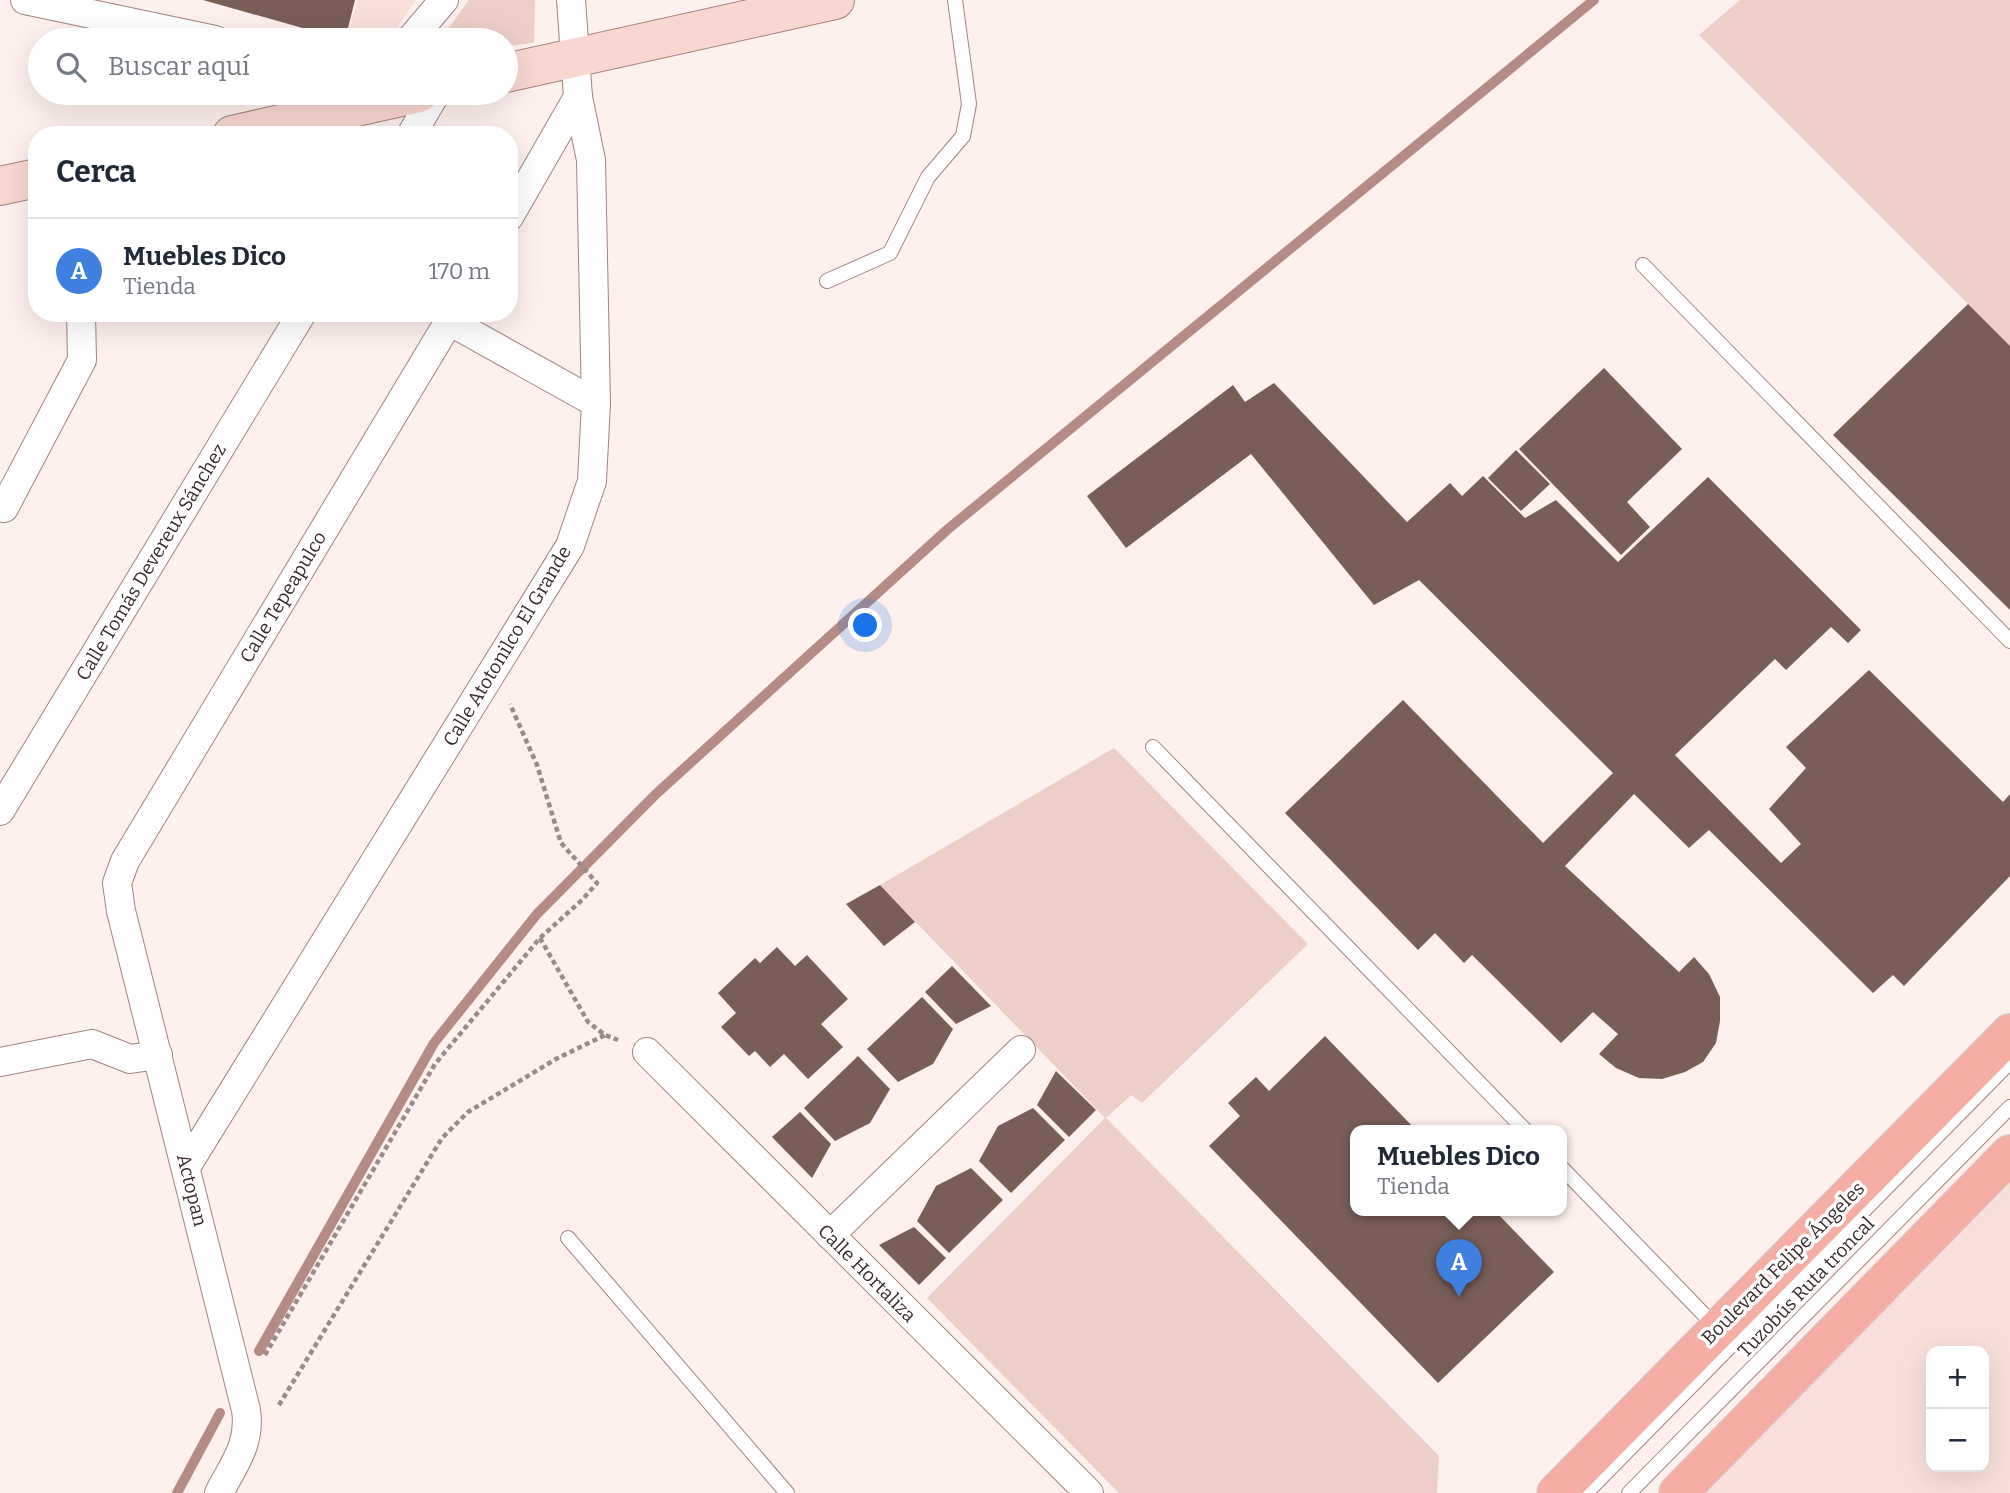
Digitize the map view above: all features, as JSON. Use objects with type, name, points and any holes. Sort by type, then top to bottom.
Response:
[{"type":"main road","name":"Boulevard Felipe Ángeles","points":[[1556,1493],[2010,1033]]},
{"type":"main road","points":[[1678,1493],[2010,1154]]},
{"type":"street","points":[[25,0],[158,28]]},
{"type":"street","points":[[420,28],[444,0]]},
{"type":"street","name":"Calle Atotonilco El Grande","points":[[186,1167],[570,546],[592,481],[596,403],[591,160],[573,58],[571,0]]},
{"type":"street","points":[[518,70],[835,0]]},
{"type":"street","points":[[518,201],[578,97]]},
{"type":"street","points":[[272,126],[366,105]]},
{"type":"street","points":[[416,126],[429,105]]},
{"type":"street","points":[[0,186],[28,180]]},
{"type":"street","points":[[4,508],[82,360],[81,322]]},
{"type":"street","name":"Calle Tomás Devereux Sánchez","points":[[0,811],[297,322]]},
{"type":"street","name":"Calle Tepeapulco","points":[[117,883],[125,861],[449,322]]},
{"type":"street","points":[[460,322],[596,403]]},
{"type":"street","name":"Actopan","points":[[117,883],[121,911],[243,1393],[249,1429]]},
{"type":"street","points":[[0,1062],[92,1044],[130,1059],[158,1055]]},
{"type":"street","points":[[830,1235],[1021,1050]]},
{"type":"street","name":"Calle Hortaliza","points":[[647,1052],[1089,1493]]},
{"type":"street","points":[[219,1493],[242,1450],[249,1429]]},
{"type":"lane","points":[[827,281],[890,253],[928,177],[962,136],[969,104],[955,0]]},
{"type":"lane","points":[[1643,265],[2010,641]]},
{"type":"lane","points":[[1153,747],[1520,1125]]},
{"type":"lane","name":"Tuzobús Ruta troncal","points":[[1586,1493],[2010,1062]]},
{"type":"lane","name":"Tuzobús Ruta troncal","points":[[1629,1493],[2010,1107]]},
{"type":"lane","points":[[1567,1173],[1718,1329]]},
{"type":"lane","points":[[568,1238],[788,1493]]},
{"type":"path","points":[[243,1393],[435,1064],[540,938],[597,883],[561,843],[537,765],[495,668]]},
{"type":"path","points":[[540,938],[589,1022],[604,1035],[647,1052]]},
{"type":"path","points":[[249,1429],[272,1415],[442,1138],[468,1112],[556,1059],[604,1035]]},
{"type":"shaded area","points":[[358,0],[416,0],[396,28],[350,28]]},
{"type":"shaded area","points":[[469,0],[535,0],[534,43],[518,45],[518,28],[449,28]]},
{"type":"shaded area","points":[[1740,0],[2010,0],[2010,346],[1699,35]]},
{"type":"shaded area","points":[[1114,748],[1308,944],[1142,1103],[1131,1095],[1106,1118],[1439,1456],[1437,1493],[1119,1493],[927,1298],[1105,1118],[880,885]]},
{"type":"shaded area","points":[[2010,1168],[2010,1493],[1691,1493]]},
{"type":"building","points":[[203,0],[355,0],[348,28],[302,28]]},
{"type":"building","points":[[1968,304],[2010,346],[2010,610],[1833,435]]},
{"type":"building","points":[[1604,368],[1682,449],[1627,502],[1650,527],[1621,555],[1519,449]]},
{"type":"building","points":[[1274,383],[1407,522],[1450,483],[1462,496],[1483,476],[1525,518],[1556,500],[1618,562],[1708,477],[1861,630],[1848,643],[1831,627],[1786,670],[1775,659],[1675,755],[1781,863],[1801,844],[1769,809],[1806,768],[1786,747],[1869,670],[2003,802],[2010,794],[2010,876],[1904,986],[1893,975],[1873,993],[1709,830],[1689,848],[1634,794],[1565,866],[1679,972],[1694,957],[1709,974],[1720,997],[1716,1043],[1703,1062],[1685,1072],[1662,1079],[1639,1078],[1616,1068],[1599,1054],[1618,1034],[1593,1012],[1561,1043],[1472,955],[1464,963],[1435,933],[1418,950],[1285,813],[1403,700],[1543,843],[1613,773],[1419,580],[1374,605],[1251,454],[1126,548],[1087,496],[1233,385],[1245,402]]},
{"type":"building","points":[[1516,450],[1550,484],[1521,511],[1488,478]]},
{"type":"building","points":[[880,885],[915,922],[884,946],[846,904]]},
{"type":"building","points":[[777,947],[795,966],[807,955],[848,999],[821,1024],[843,1047],[808,1079],[784,1054],[770,1067],[755,1051],[749,1056],[721,1027],[736,1013],[718,993],[755,958],[760,963]]},
{"type":"building","points":[[952,966],[991,1006],[956,1024],[925,992]]},
{"type":"building","points":[[922,997],[953,1029],[933,1064],[898,1082],[867,1049]]},
{"type":"building","points":[[1325,1036],[1411,1125],[1350,1125],[1350,1216],[1500,1216],[1554,1272],[1438,1383],[1209,1146],[1240,1116],[1228,1103],[1256,1077],[1269,1091]]},
{"type":"building","points":[[858,1056],[890,1089],[870,1123],[835,1141],[804,1108]]},
{"type":"building","points":[[1056,1071],[1096,1110],[1069,1137],[1037,1105]]},
{"type":"building","points":[[1033,1108],[1065,1140],[1011,1193],[979,1161],[998,1126]]},
{"type":"building","points":[[800,1112],[831,1144],[812,1178],[772,1137]]},
{"type":"building","points":[[971,1168],[1003,1200],[949,1253],[917,1221],[936,1186]]},
{"type":"building","points":[[914,1227],[946,1258],[919,1285],[879,1245]]},
{"type":"waterway","points":[[259,1351],[434,1043],[537,914],[656,794],[948,529],[1594,0]]},
{"type":"waterway","points":[[177,1493],[220,1413]]},
{"type":"place","name":"Muebles Dico","points":[[1459,1297]]}]
